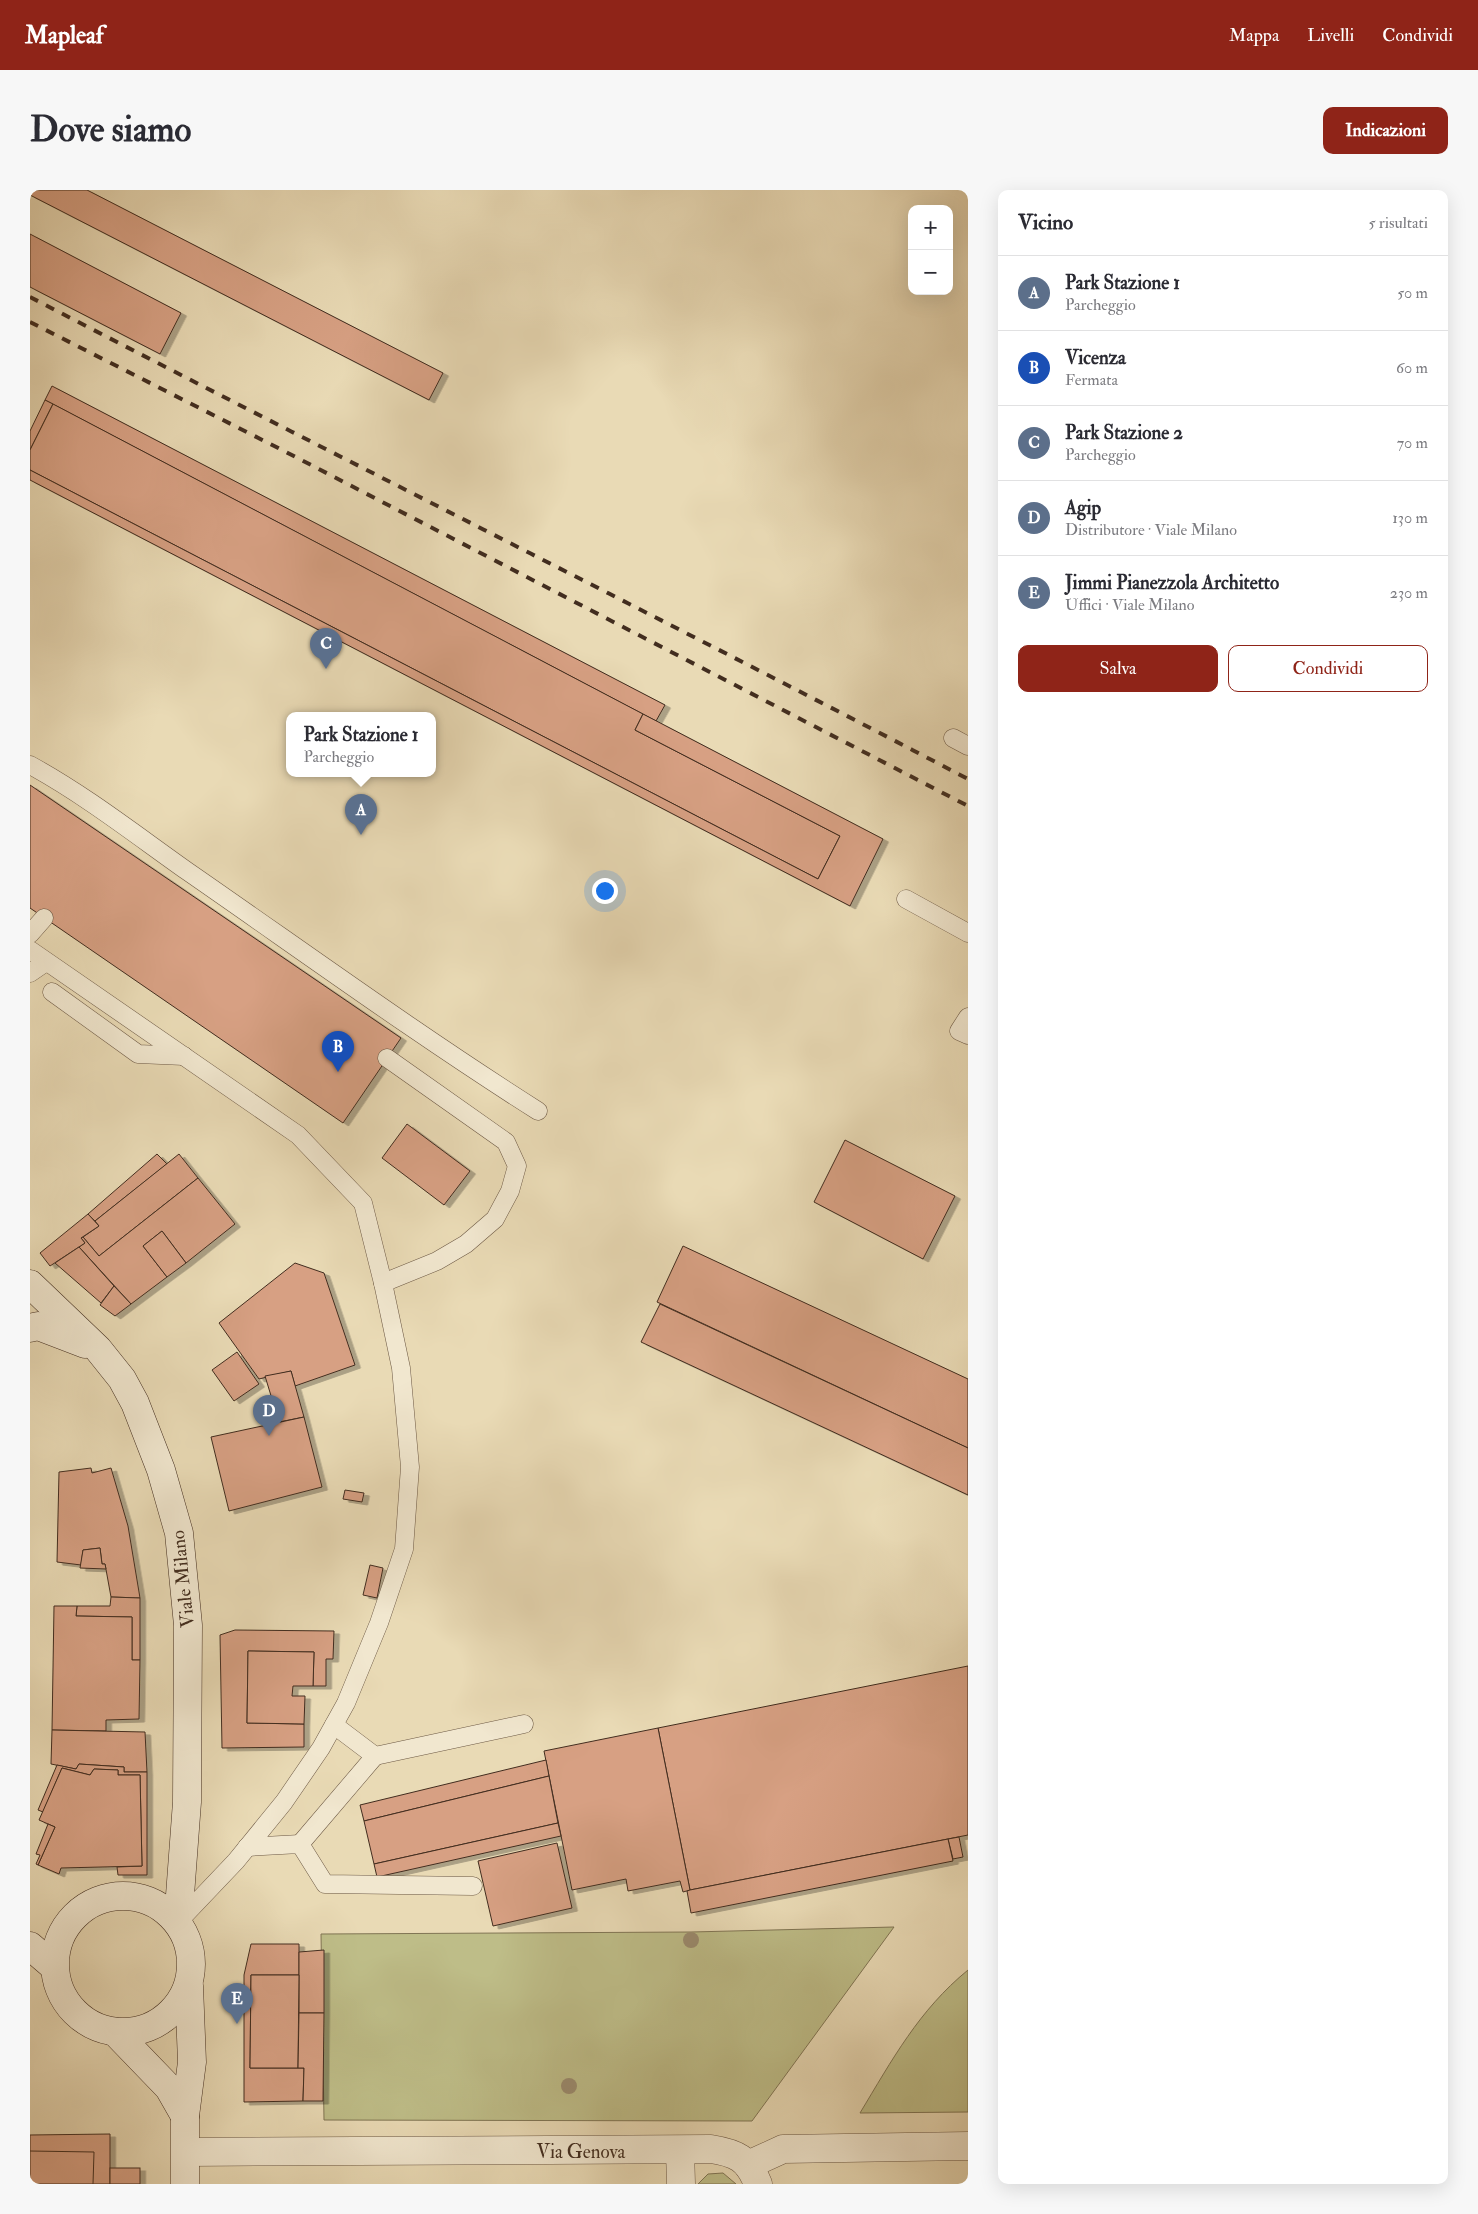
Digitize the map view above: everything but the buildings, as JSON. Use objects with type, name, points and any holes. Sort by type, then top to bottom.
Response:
[{"type":"main road","name":"Viale Milano","points":[[30,1284],[98,1349],[122,1379],[135,1403],[162,1470],[179,1534],[188,1634],[187,1802],[178,1922]]},
{"type":"main road","points":[[30,1328],[38,1326],[98,1349]]},
{"type":"main road","points":[[185,2184],[186,2116],[192,2062],[189,1986],[192,1969],[187,1937],[178,1922],[168,1912],[143,1899],[128,1897],[100,1900],[87,1906],[66,1925],[54,1950],[52,1965],[60,1992],[77,2014],[88,2022],[115,2032],[138,2030],[160,2022],[177,2006],[189,1986]]},
{"type":"main road","points":[[30,1946],[52,1965]]},
{"type":"main road","points":[[115,2032],[168,2088],[186,2116]]},
{"type":"main road","name":"Via Genova","points":[[186,2152],[710,2149],[732,2152],[756,2179],[783,2149],[968,2146]]},
{"type":"main road","points":[[680,2150],[682,2184]]},
{"type":"lane","points":[[30,765],[47,774],[390,1014],[538,1112]]},
{"type":"lane","points":[[906,899],[968,933]]},
{"type":"lane","points":[[30,934],[44,918]]},
{"type":"lane","points":[[30,950],[38,961],[185,1056],[298,1135],[363,1203],[383,1282],[401,1368],[410,1467],[404,1549],[379,1623],[346,1703],[321,1748],[284,1802],[247,1848],[178,1922]]},
{"type":"lane","points":[[30,973],[38,961]]},
{"type":"lane","points":[[52,992],[138,1054],[185,1056]]},
{"type":"lane","points":[[968,1018],[959,1031],[968,1035]]},
{"type":"lane","points":[[383,1282],[436,1261],[466,1244],[495,1218],[510,1190],[517,1166],[506,1142],[387,1058]]},
{"type":"lane","points":[[247,1848],[300,1844],[375,1756],[524,1724]]},
{"type":"lane","points":[[334,1725],[375,1756]]},
{"type":"lane","points":[[300,1844],[325,1884],[473,1886]]},
{"type":"shaded area","points":[[894,1927],[752,2121],[324,2120],[321,1934],[691,1932]]},
{"type":"shaded area","points":[[968,1970],[968,2112],[860,2113],[895,2055],[921,2019],[951,1985]]},
{"type":"shaded area","points":[[723,2173],[736,2184],[698,2184],[708,2174]]},
{"type":"railway","points":[[30,297],[968,779]]},
{"type":"railway","points":[[30,322],[286,452],[968,806]]},
{"type":"place","name":"Park Stazione 2","points":[[326,669]]},
{"type":"place","name":"Park Stazione 1","points":[[361,835]]},
{"type":"place","name":"Vicenza","points":[[338,1072]]},
{"type":"place","name":"Agip","points":[[269,1436]]},
{"type":"place","name":"Jimmi Pianezzola Architetto","points":[[237,2024]]}]
